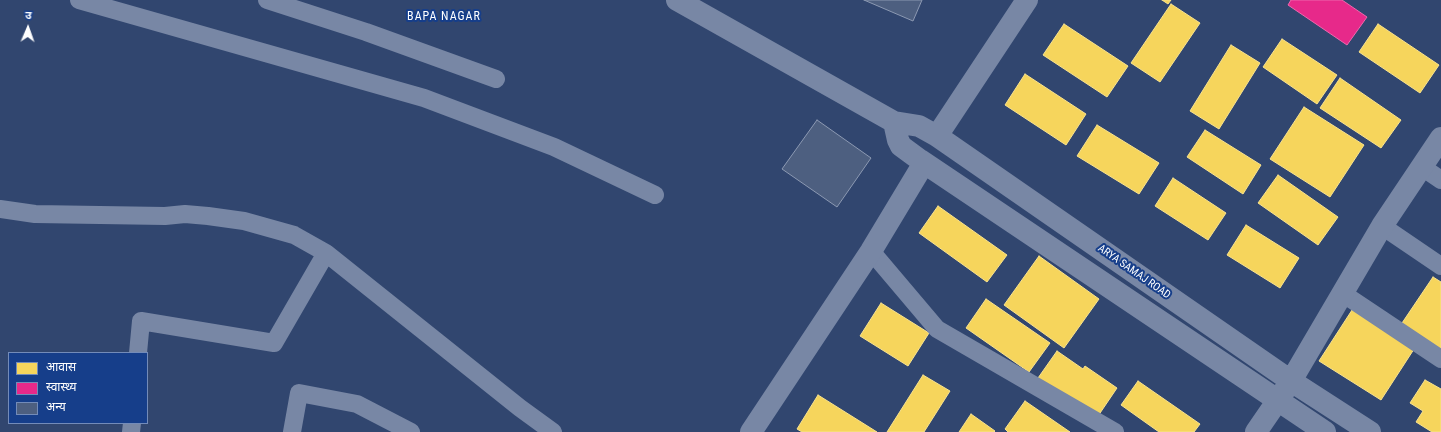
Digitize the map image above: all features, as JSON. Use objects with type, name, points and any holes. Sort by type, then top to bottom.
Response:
[{"type":"street","points":[[79,0],[424,98],[554,147],[655,195]]},
{"type":"street","points":[[267,0],[366,32],[496,79]]},
{"type":"street","points":[[676,0],[894,122],[901,146],[924,163],[1325,432]]},
{"type":"street","points":[[937,136],[1027,0]]},
{"type":"street","name":"ARYA SAMAJ ROAD","points":[[894,122],[919,126],[937,136],[1291,381],[1370,432]]},
{"type":"street","points":[[1256,432],[1291,381],[1382,226],[1441,138]]},
{"type":"street","points":[[751,432],[871,251],[924,163]]},
{"type":"street","points":[[1422,167],[1441,180]]},
{"type":"street","points":[[0,209],[35,214],[164,216],[185,214],[208,216],[244,221],[294,236],[326,253],[520,408],[553,432]]},
{"type":"street","points":[[1382,226],[1441,266]]},
{"type":"street","points":[[871,251],[937,329],[1115,432]]},
{"type":"street","points":[[138,352],[141,321],[274,343],[326,253]]},
{"type":"street","points":[[1342,293],[1441,359]]},
{"type":"street","points":[[292,432],[299,393],[357,404],[411,432]]},
{"type":"building: आवास","points":[[1162,0],[1171,0],[1168,4]]},
{"type":"building: आवास","points":[[1171,4],[1200,23],[1160,82],[1131,63]]},
{"type":"building: आवास","points":[[1064,24],[1128,66],[1107,97],[1043,55]]},
{"type":"building: आवास","points":[[1378,24],[1439,65],[1420,93],[1359,52]]},
{"type":"building: आवास","points":[[1282,39],[1337,75],[1317,104],[1263,67]]},
{"type":"building: आवास","points":[[1231,45],[1260,63],[1219,129],[1190,111]]},
{"type":"building: आवास","points":[[1025,74],[1086,114],[1066,145],[1005,105]]},
{"type":"building: आवास","points":[[1340,78],[1401,120],[1381,148],[1320,108]]},
{"type":"building: आवास","points":[[1304,107],[1364,145],[1330,197],[1270,159]]},
{"type":"building: आवास","points":[[1097,125],[1159,163],[1139,194],[1077,156]]},
{"type":"building: आवास","points":[[1205,130],[1261,165],[1243,194],[1187,157]]},
{"type":"building: आवास","points":[[1278,175],[1338,217],[1318,245],[1258,203]]},
{"type":"building: आवास","points":[[1173,178],[1226,213],[1208,240],[1155,206]]},
{"type":"building: आवास","points":[[938,206],[1007,255],[987,282],[919,233]]},
{"type":"building: आवास","points":[[1246,225],[1299,258],[1280,288],[1227,255]]},
{"type":"building: आवास","points":[[1039,256],[1099,299],[1064,348],[1004,305]]},
{"type":"building: आवास","points":[[1433,277],[1441,282],[1441,354],[1400,326]]},
{"type":"building: आवास","points":[[986,299],[1050,343],[1029,372],[966,328]]},
{"type":"building: आवास","points":[[881,303],[929,333],[908,366],[860,336]]},
{"type":"building: आवास","points":[[1354,307],[1416,346],[1381,400],[1319,361]]},
{"type":"building: आवास","points":[[1057,351],[1083,369],[1085,366],[1117,388],[1096,419],[1038,378]]},
{"type":"building: आवास","points":[[923,375],[950,391],[924,432],[887,432]]},
{"type":"building: आवास","points":[[1425,380],[1441,389],[1441,432],[1432,432],[1416,422],[1423,411],[1410,403]]},
{"type":"building: आवास","points":[[1138,381],[1200,424],[1194,432],[1159,432],[1121,405]]},
{"type":"building: आवास","points":[[818,395],[877,432],[802,432],[797,429]]},
{"type":"building: आवास","points":[[1025,401],[1070,432],[1008,432],[1005,429]]},
{"type":"building: आवास","points":[[971,414],[995,431],[959,432]]},
{"type":"building: स्वास्थ्य","points":[[1291,0],[1342,0],[1367,17],[1347,45],[1288,5]]},
{"type":"building: अन्य","points":[[864,0],[922,0],[913,21]]},
{"type":"building: अन्य","points":[[817,120],[871,158],[837,207],[782,169]]},
{"type":"district","name":"BAPA NAGAR","points":[[444,17]]}]
